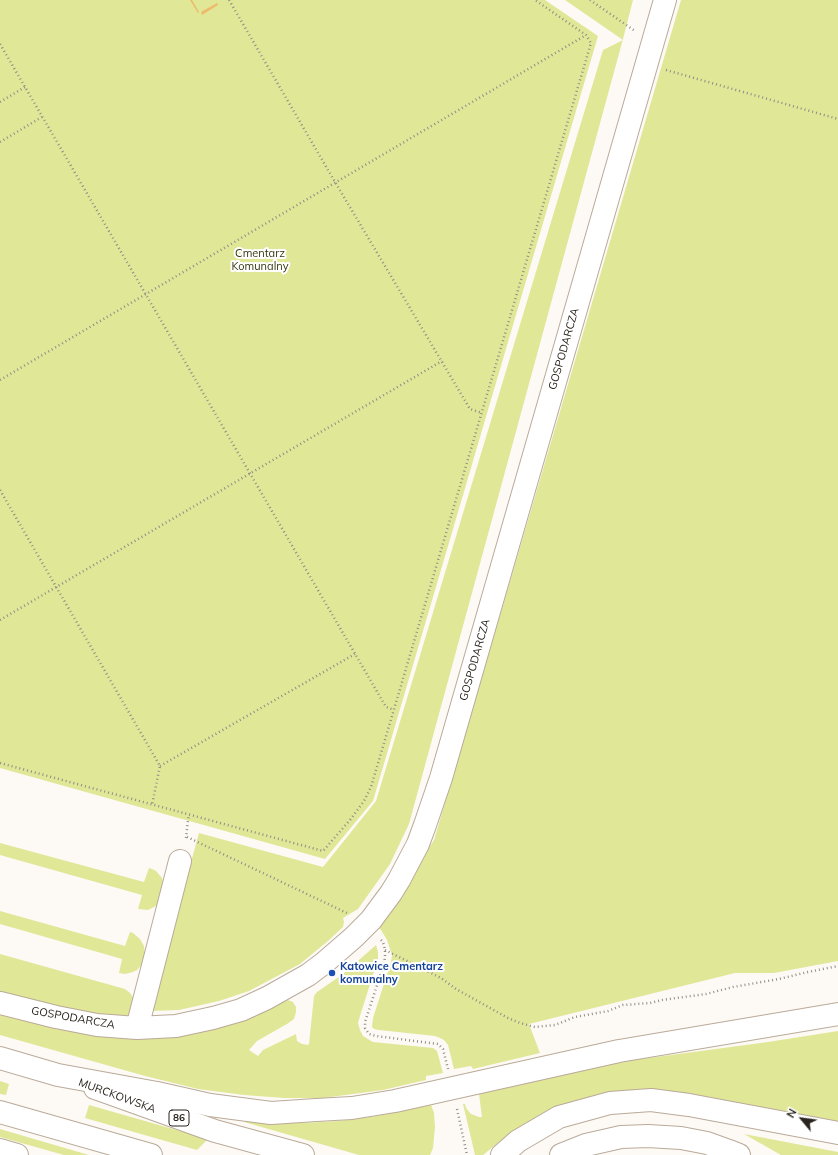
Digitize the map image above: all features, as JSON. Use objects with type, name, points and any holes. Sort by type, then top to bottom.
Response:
[{"type":"main road","name":"GOSPODARCZA","points":[[0,1003],[56,1017],[97,1025],[137,1028],[176,1026],[214,1018],[241,1010],[302,979],[335,954],[371,920],[391,893],[411,857],[425,825],[440,778],[665,0]]},
{"type":"main road","points":[[137,1028],[180,861]]},
{"type":"main road","points":[[58,1075],[157,1093],[210,1106],[271,1113],[352,1108],[395,1101],[619,1051],[838,1014]]},
{"type":"main road","name":"MURCKOWSKA","points":[[0,1058],[58,1075],[215,1131],[303,1155]]},
{"type":"main road","points":[[502,1155],[518,1141],[558,1117],[610,1103],[651,1100],[688,1105],[838,1132]]},
{"type":"main road","points":[[0,1112],[151,1155]]},
{"type":"main road","points":[[561,1155],[586,1145],[621,1137],[648,1136],[681,1138],[707,1143],[739,1155]]},
{"type":"main road","points":[[0,1150],[17,1155]]},
{"type":"path","points":[[229,0],[470,409],[482,412]]},
{"type":"path","points":[[0,763],[322,851],[350,820],[364,801],[371,787],[591,43],[586,34],[535,0]]},
{"type":"path","points":[[590,0],[635,31]]},
{"type":"path","points":[[0,380],[586,34]]},
{"type":"path","points":[[0,44],[1,49],[25,87],[386,707],[394,710]]},
{"type":"path","points":[[646,64],[838,119]]},
{"type":"path","points":[[0,102],[25,87]]},
{"type":"path","points":[[0,142],[42,117]]},
{"type":"path","points":[[0,620],[442,361]]},
{"type":"path","points":[[0,490],[160,766],[152,805]]},
{"type":"path","points":[[160,766],[355,654]]},
{"type":"path","points":[[180,861],[187,837],[189,815]]},
{"type":"path","points":[[187,837],[349,914]]},
{"type":"path","points":[[380,939],[383,942],[385,950],[384,964],[365,1022],[365,1028],[369,1034],[376,1036],[438,1044],[443,1049],[449,1071]]},
{"type":"path","points":[[385,950],[441,978],[456,989],[508,1018],[535,1027],[555,1025],[575,1017],[608,1011],[623,1005],[650,1003],[706,994],[733,987],[838,966]]},
{"type":"path","points":[[456,1105],[467,1155]]},
{"type":"green space","name":"Cmentarz Komunalny","points":[[0,0],[545,0],[598,36],[373,801],[325,859],[0,768]]},
{"type":"green space","points":[[565,0],[633,0],[623,40]]},
{"type":"green space","points":[[681,0],[838,0],[838,961],[774,973],[735,973],[529,1024],[540,1053],[473,1069],[471,1066],[454,1069],[448,1045],[444,1040],[435,1036],[379,1030],[372,1027],[373,1018],[392,955],[387,940],[378,927],[434,840]]},
{"type":"green space","points":[[623,40],[409,824],[390,864],[358,909],[343,918],[343,927],[300,964],[249,991],[219,1001],[179,1010],[150,1011],[199,833],[323,867],[376,801],[603,50]]},
{"type":"green space","points":[[0,843],[144,882],[149,868],[152,869],[162,878],[163,882],[159,903],[148,910],[138,909],[142,895],[0,855]]},
{"type":"green space","points":[[0,911],[125,946],[130,932],[133,933],[140,939],[144,946],[144,962],[137,970],[133,972],[125,974],[119,973],[122,959],[0,924]]},
{"type":"green space","points":[[376,945],[378,959],[358,1023],[363,1036],[373,1042],[433,1048],[437,1051],[443,1073],[426,1076],[426,1080],[383,1090],[323,1098],[284,1098],[244,1095],[198,1089],[145,1076],[0,1035],[0,1013],[49,1026],[251,1017],[288,1000],[293,1002],[296,1007],[294,1019],[257,1041],[249,1050],[258,1056],[263,1050],[296,1034],[297,1041],[308,1045],[314,996],[317,992],[343,974]]},
{"type":"green space","points":[[0,954],[125,989],[134,999],[130,1014],[125,1017],[100,1015],[0,994]]},
{"type":"green space","points":[[838,1031],[838,1125],[604,1094],[559,1106],[533,1119],[509,1134],[483,1155],[475,1155],[463,1104],[465,1104],[466,1108],[471,1114],[482,1117],[479,1094],[626,1061]]},
{"type":"green space","points":[[0,1081],[9,1084],[6,1095],[0,1094]]},
{"type":"green space","points":[[89,1105],[208,1139],[197,1150],[85,1118]]},
{"type":"green space","points":[[431,1105],[434,1113],[435,1127],[433,1148],[430,1155],[359,1155],[244,1122],[302,1123],[339,1121],[377,1116]]},
{"type":"green space","points":[[0,1129],[89,1155],[64,1155],[0,1137]]},
{"type":"green space","points":[[744,1134],[838,1152],[838,1155],[781,1155]]},
{"type":"building","points":[[190,0],[192,0],[199,12],[198,13]]},
{"type":"building","points":[[217,3],[218,5],[202,15],[201,12]]},
{"type":"place","name":"Katowice Cmentarz komunalny","points":[[332,973]]}]
